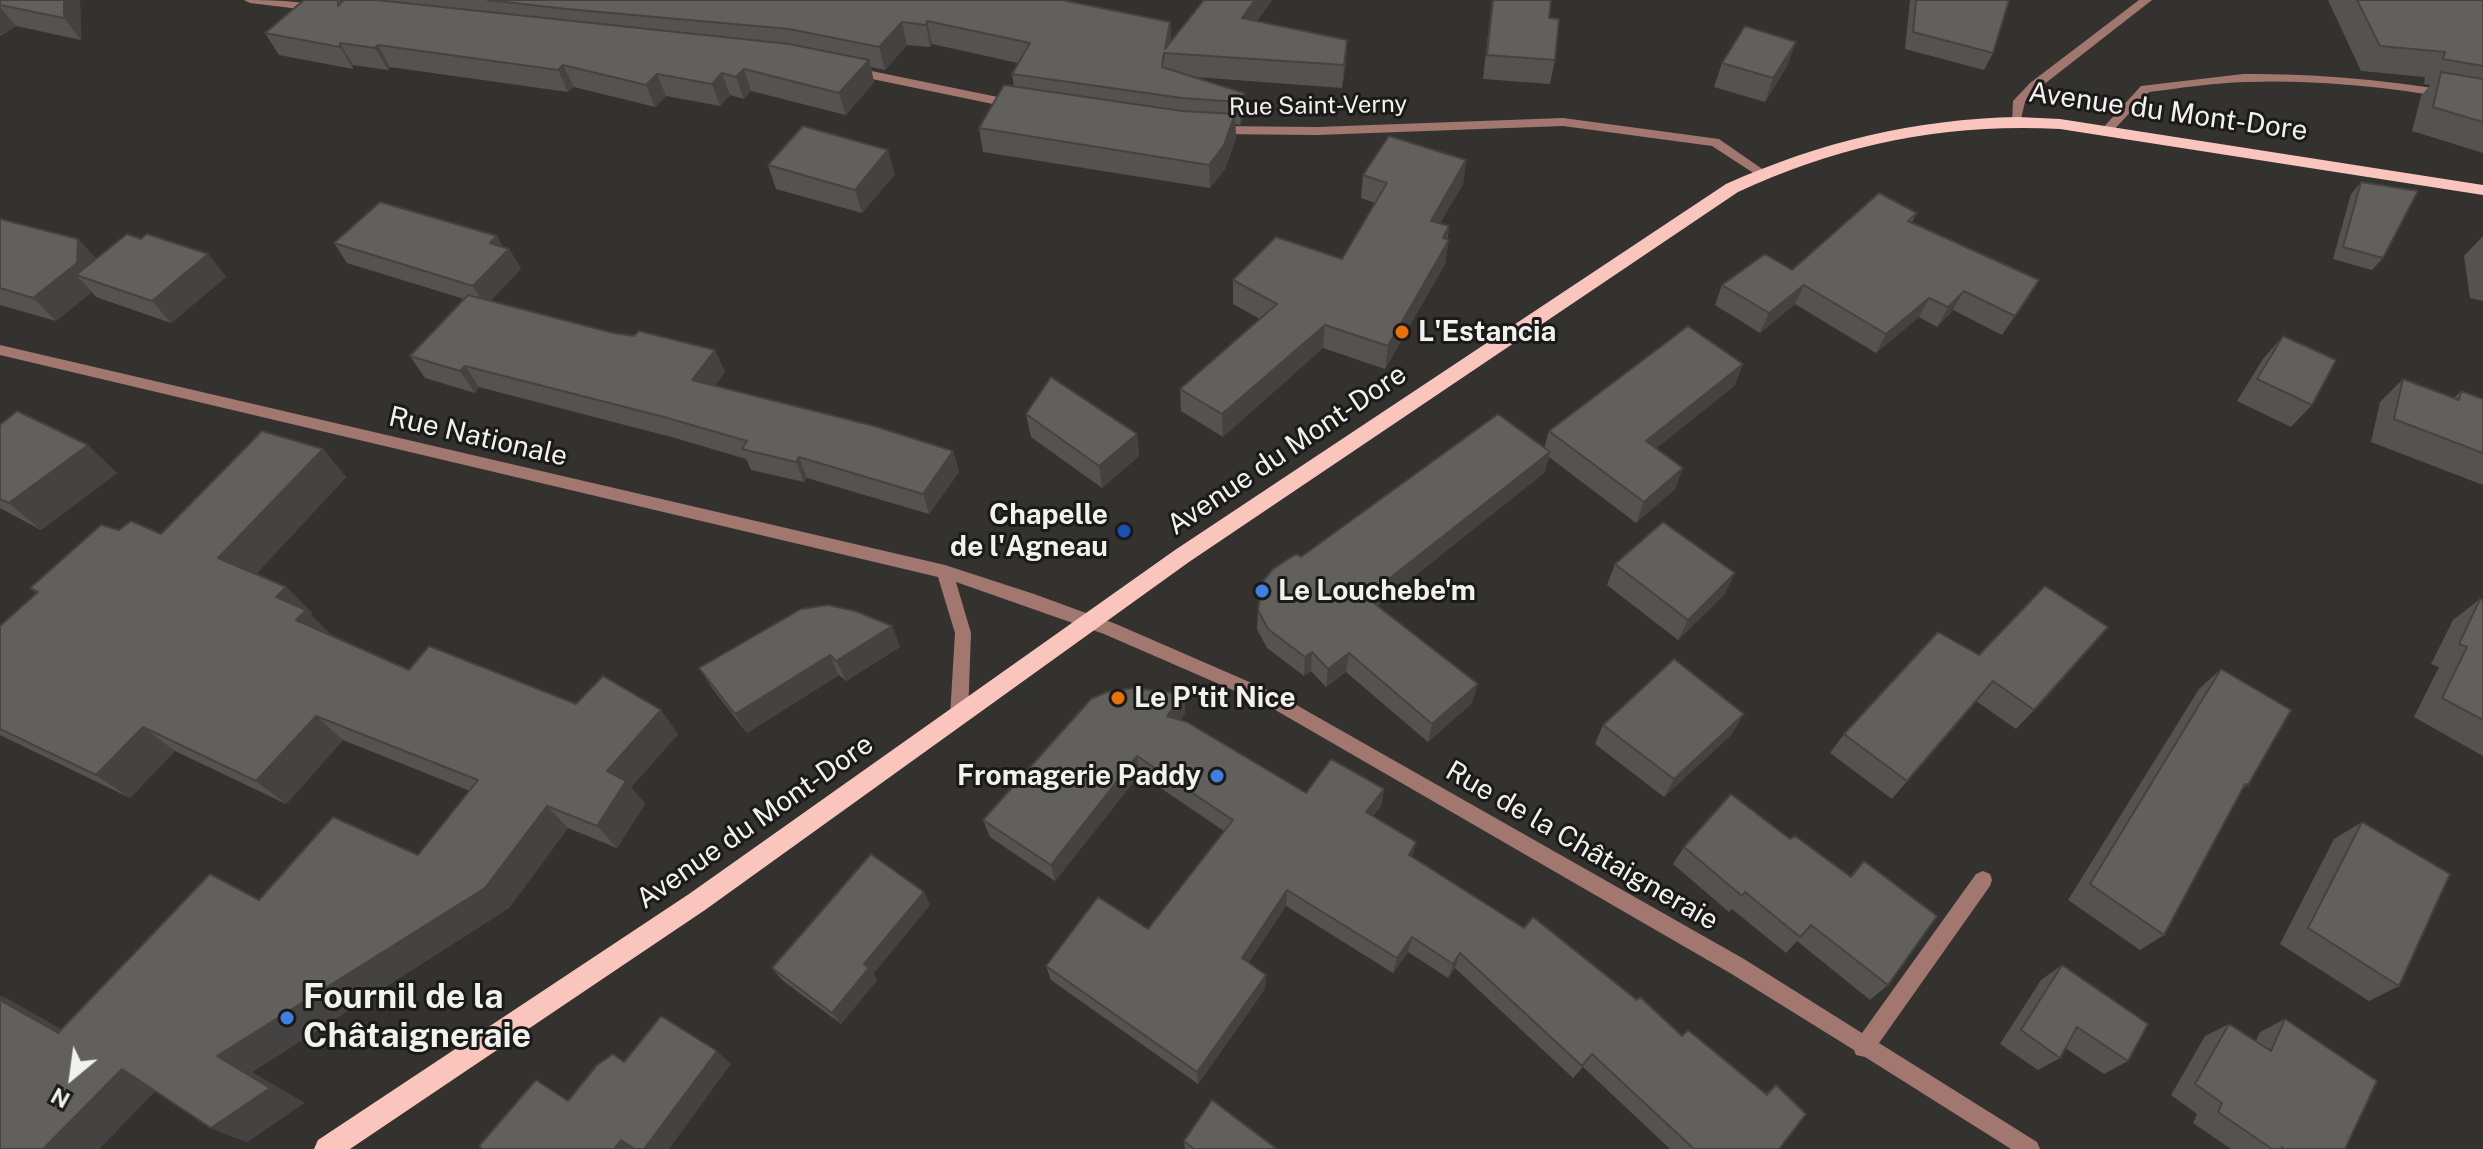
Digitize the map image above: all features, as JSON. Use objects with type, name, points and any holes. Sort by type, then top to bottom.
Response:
[{"type":"main road","name":"Avenue du Mont-Dore","points":[[327,1149],[697,902],[1182,556],[1732,188],[1762,173],[1836,147],[1925,127],[2016,120],[2106,131],[2483,190]]},
{"type":"street","points":[[250,0],[327,9]]},
{"type":"street","points":[[2016,120],[2019,101],[2034,86],[2146,0]]},
{"type":"street","points":[[839,68],[1037,108]]},
{"type":"street","points":[[2106,131],[2145,89],[2242,78],[2315,78],[2429,89],[2483,100]]},
{"type":"street","name":"Rue Saint-Verny","points":[[1197,128],[1277,132],[1563,122],[1715,142],[1762,173]]},
{"type":"street","name":"Rue Nationale","points":[[0,350],[945,572],[1025,595],[1090,623]]},
{"type":"street","points":[[945,572],[963,633],[959,716]]},
{"type":"street","name":"Rue de la Châtaigneraie","points":[[1090,623],[1197,665],[1271,699],[1737,966],[1863,1048],[2030,1149]]},
{"type":"street","points":[[1863,1048],[1983,880]]},
{"type":"building","points":[[0,0],[64,0],[64,18],[0,5]]},
{"type":"building","points":[[304,0],[338,0],[338,6],[344,0],[376,0],[789,44],[869,60],[839,93],[744,69],[736,77],[722,73],[712,84],[657,74],[646,85],[563,65],[558,70],[378,45],[375,48],[340,43],[340,47],[265,33]]},
{"type":"building","points":[[487,0],[1062,0],[1170,22],[1165,49],[1204,0],[1255,0],[1242,18],[1347,40],[1344,65],[1164,53],[1162,67],[1244,93],[1240,102],[1182,98],[1012,74],[1030,43],[927,21],[926,25],[902,22],[879,47],[789,29]]},
{"type":"building","points":[[1493,0],[1551,0],[1549,18],[1559,19],[1555,60],[1487,55]]},
{"type":"building","points":[[1916,0],[2009,0],[1993,53],[1913,32]]},
{"type":"building","points":[[2357,0],[2483,0],[2483,66],[2443,59],[2445,52],[2380,46]]},
{"type":"building","points":[[1745,26],[1796,42],[1773,78],[1722,63]]},
{"type":"building","points":[[2441,72],[2483,79],[2483,122],[2433,107]]},
{"type":"building","points":[[1004,85],[1182,111],[1235,114],[1224,145],[1209,165],[979,128]]},
{"type":"building","points":[[803,126],[888,150],[855,190],[768,165]]},
{"type":"building","points":[[1389,136],[1466,160],[1431,221],[1449,226],[1443,238],[1449,240],[1388,346],[1325,325],[1222,414],[1180,389],[1277,304],[1233,280],[1276,237],[1342,259],[1387,183],[1363,175]]},
{"type":"building","points":[[2361,182],[2418,191],[2383,258],[2343,247]]},
{"type":"building","points":[[1879,193],[1917,213],[1908,221],[2039,280],[2015,316],[1964,291],[1948,307],[1929,298],[1886,334],[1804,285],[1769,313],[1722,285],[1765,254],[1792,270]]},
{"type":"building","points":[[380,202],[497,236],[490,243],[509,249],[473,286],[334,243]]},
{"type":"building","points":[[0,219],[78,239],[77,263],[33,298],[0,288]]},
{"type":"building","points":[[127,234],[141,239],[147,234],[208,254],[152,301],[76,275]]},
{"type":"building","points":[[468,295],[613,333],[634,336],[639,331],[715,350],[692,380],[874,426],[953,451],[923,494],[799,457],[796,462],[742,449],[747,441],[664,417],[465,366],[460,371],[410,356]]},
{"type":"building","points":[[1688,326],[1743,364],[1646,441],[1683,468],[1644,502],[1549,431]]},
{"type":"building","points":[[2283,336],[2336,360],[2312,405],[2257,379]]},
{"type":"building","points":[[1051,377],[1137,434],[1099,466],[1026,414]]},
{"type":"building","points":[[2403,379],[2459,400],[2461,391],[2483,399],[2483,453],[2394,419]]},
{"type":"building","points":[[17,411],[88,445],[9,503],[0,499],[0,425]]},
{"type":"building","points":[[1498,414],[1550,452],[1366,597],[1478,684],[1432,724],[1349,653],[1328,669],[1312,652],[1305,657],[1268,629],[1258,610],[1263,581],[1273,569],[1296,554],[1301,557]]},
{"type":"building","points":[[262,431],[323,449],[218,558],[286,587],[276,597],[306,610],[296,620],[409,670],[429,646],[576,704],[603,676],[661,710],[607,771],[626,781],[597,826],[547,806],[485,888],[217,1056],[270,1088],[211,1128],[122,1069],[43,1149],[0,1149],[0,1000],[58,1033],[210,874],[259,900],[333,817],[418,855],[478,780],[316,716],[256,781],[143,727],[96,775],[0,729],[0,626],[38,592],[30,588],[101,525],[119,530],[131,521],[161,534]]},
{"type":"building","points":[[1663,522],[1735,573],[1688,620],[1615,564]]},
{"type":"building","points":[[2045,586],[2108,627],[2034,710],[1993,681],[1907,781],[1844,734],[1938,632],[1979,655]]},
{"type":"building","points":[[2480,599],[2483,600],[2483,720],[2442,698],[2467,647],[2459,644]]},
{"type":"building","points":[[828,605],[855,611],[892,626],[836,661],[830,655],[735,714],[699,668],[801,609]]},
{"type":"building","points":[[1674,659],[1744,714],[1674,779],[1603,725]]},
{"type":"building","points":[[2221,669],[2291,710],[2248,785],[2245,784],[2164,935],[2090,884]]},
{"type":"building","points":[[1134,688],[1184,694],[1167,716],[1187,722],[1306,793],[1331,759],[1384,789],[1366,812],[1416,842],[1409,855],[1524,928],[1533,917],[1637,1000],[1640,997],[1682,1036],[1688,1030],[1767,1095],[1776,1085],[1806,1114],[1779,1149],[1694,1149],[1592,1054],[1582,1066],[1460,953],[1453,964],[1412,937],[1397,958],[1287,890],[1242,958],[1266,975],[1197,1072],[1046,966],[1098,897],[1148,929],[1233,820],[1137,756],[1051,865],[983,820],[1091,699],[1107,692]]},
{"type":"building","points":[[1731,794],[1790,839],[1795,836],[1851,877],[1864,861],[1937,916],[1888,985],[1811,925],[1800,937],[1745,892],[1742,896],[1684,847]]},
{"type":"building","points":[[2362,822],[2450,874],[2399,986],[2308,928]]},
{"type":"building","points":[[871,854],[924,892],[864,964],[869,968],[832,1013],[772,968]]},
{"type":"building","points":[[2062,965],[2148,1024],[2128,1061],[2077,1027],[2060,1058],[2021,1030]]},
{"type":"building","points":[[661,1016],[717,1051],[644,1149],[635,1149],[621,1140],[614,1149],[483,1149],[479,1146],[536,1080],[568,1101],[597,1065],[613,1054],[624,1062]]},
{"type":"building","points":[[2285,1019],[2377,1081],[2345,1149],[2272,1149],[2218,1112],[2222,1103],[2195,1084],[2229,1024],[2271,1051]]},
{"type":"building","points":[[1212,1100],[1277,1149],[1194,1149],[1184,1141]]},
{"type":"place","name":"L'Estancia","points":[[1402,332]]},
{"type":"place","name":"Chapelle de l'Agneau","points":[[1124,531]]},
{"type":"place","name":"Le Louchebe'm","points":[[1262,591]]},
{"type":"place","name":"Le P'tit Nice","points":[[1118,698]]},
{"type":"place","name":"Fromagerie Paddy","points":[[1217,776]]},
{"type":"place","name":"Fournil de la Châtaigneraie","points":[[287,1018]]}]
